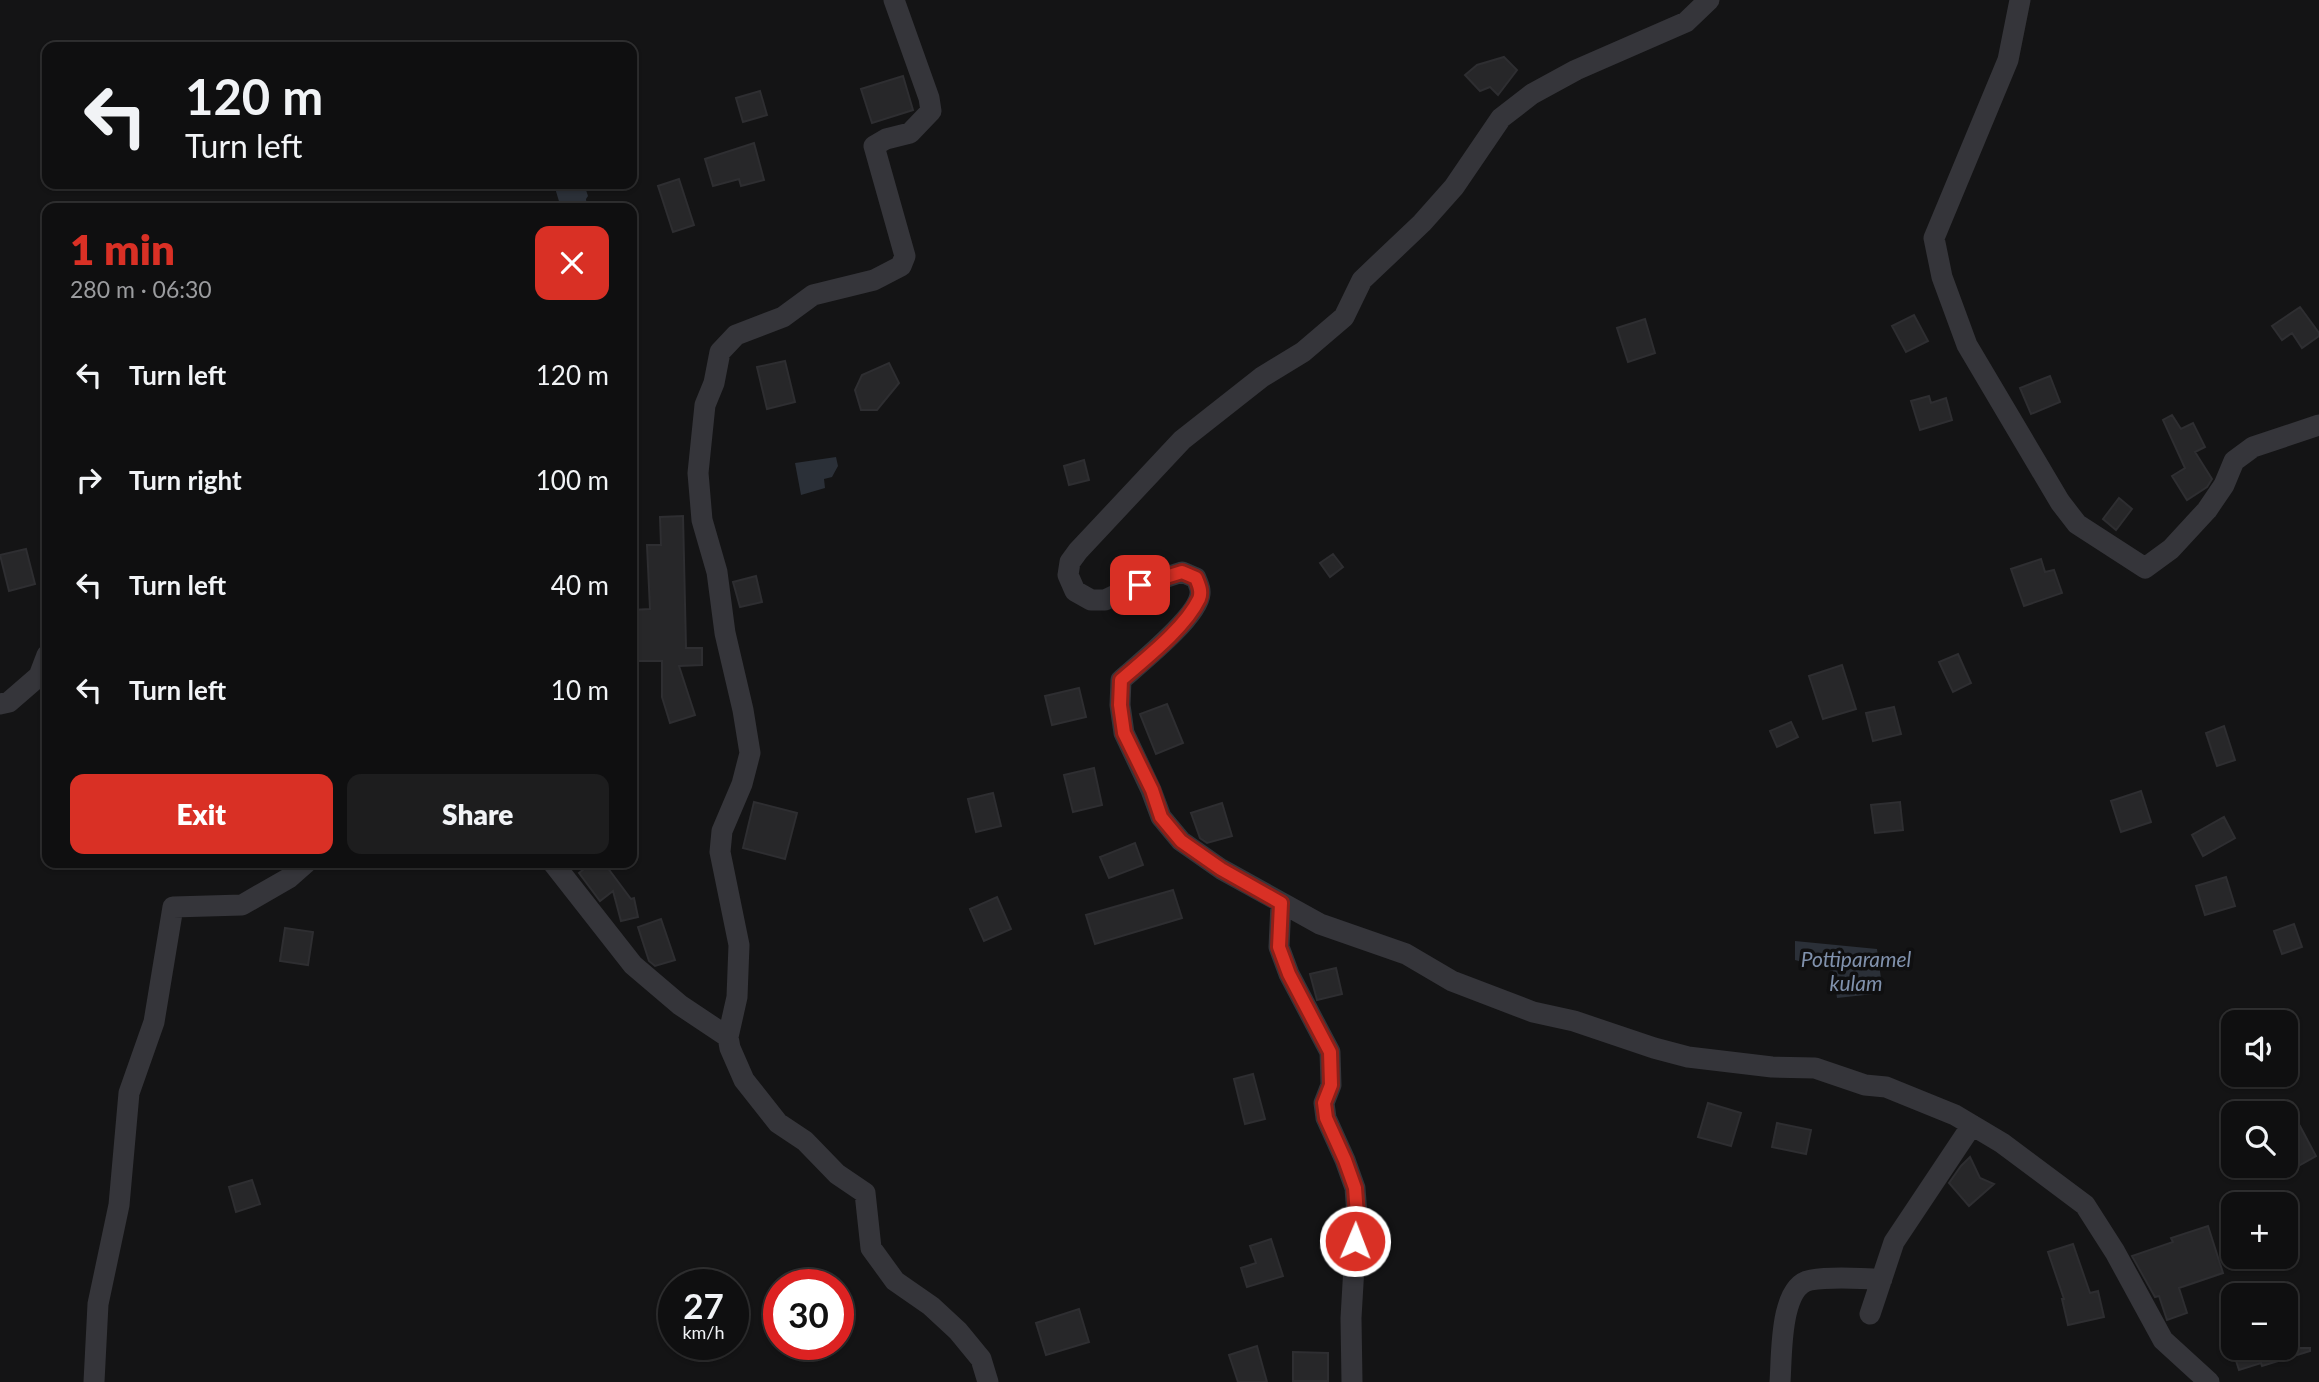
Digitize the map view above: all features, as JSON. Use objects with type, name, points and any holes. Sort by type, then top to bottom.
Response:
[{"type":"street","points":[[727,1037],[737,997],[739,945],[720,852],[722,831],[742,784],[750,753],[743,710],[724,633],[717,572],[702,520],[698,473],[705,405],[714,383],[720,352],[736,335],[783,317],[813,295],[874,280],[901,266],[905,256],[874,146],[886,139],[910,133],[931,111],[929,98],[894,0]]},
{"type":"street","points":[[1709,0],[1686,22],[1576,70],[1532,94],[1501,118],[1454,187],[1422,223],[1362,280],[1345,317],[1303,352],[1262,377],[1182,440],[1070,562],[1068,575],[1075,591],[1091,600],[1105,600],[1145,583],[1182,572],[1196,578],[1200,587],[1200,598],[1177,629],[1121,680],[1120,705],[1124,733],[1152,790],[1161,817],[1181,841],[1221,869],[1320,924],[1406,954],[1452,981],[1533,1012],[1574,1021],[1688,1057],[1772,1067],[1815,1068],[1865,1085],[1886,1087],[1955,1115],[1972,1125],[2037,1167],[2085,1205],[2115,1252],[2162,1340],[2209,1382]]},
{"type":"street","points":[[2020,0],[2008,60],[1934,238],[1942,277],[1967,345],[2060,502],[2077,524],[2145,568],[2171,549],[2207,510],[2224,485],[2234,461],[2253,447],[2319,425]]},
{"type":"street","points":[[0,704],[9,702],[39,676],[42,668]]},
{"type":"street","points":[[94,1382],[98,1304],[120,1205],[129,1093],[154,1022],[173,907],[242,905],[289,878],[300,868]]},
{"type":"street","points":[[557,868],[633,965],[680,1005],[727,1037],[744,1080],[778,1123],[805,1141],[837,1174],[865,1193],[871,1248],[895,1281],[931,1306],[958,1331],[981,1359],[988,1382]]},
{"type":"street","points":[[1281,903],[1279,947],[1289,974],[1330,1052],[1331,1085],[1324,1103],[1326,1118],[1355,1188],[1357,1215],[1350,1318],[1352,1382]]},
{"type":"street","points":[[1870,1314],[1894,1242],[1972,1125]]},
{"type":"street","points":[[1780,1382],[1786,1307],[1795,1289],[1808,1280],[1882,1279]]},
{"type":"water","points":[[555,189],[586,189],[586,203],[560,203]]},
{"type":"water","points":[[836,457],[838,466],[832,477],[824,479],[825,488],[801,495],[795,463]]},
{"type":"water","name":"Pottiparamel kulam","points":[[1795,941],[1877,949],[1883,993],[1837,998],[1833,971],[1795,960]]},
{"type":"building","points":[[1504,57],[1517,70],[1498,95],[1490,87],[1480,91],[1465,75],[1477,65]]},
{"type":"building","points":[[903,76],[913,110],[872,123],[861,89]]},
{"type":"building","points":[[760,91],[767,115],[743,122],[736,98]]},
{"type":"building","points":[[754,143],[764,180],[741,186],[739,179],[713,186],[705,159]]},
{"type":"building","points":[[679,179],[694,225],[673,232],[658,186]]},
{"type":"building","points":[[2300,307],[2319,333],[2319,336],[2302,348],[2292,333],[2282,340],[2272,326]]},
{"type":"building","points":[[1914,315],[1928,341],[1906,352],[1892,326]]},
{"type":"building","points":[[1645,319],[1655,353],[1628,362],[1617,328]]},
{"type":"building","points":[[785,361],[795,402],[767,409],[757,367]]},
{"type":"building","points":[[889,363],[899,383],[877,410],[861,410],[855,390],[862,375]]},
{"type":"building","points":[[2050,376],[2060,402],[2031,414],[2020,388]]},
{"type":"building","points":[[1929,396],[1931,403],[1946,398],[1952,420],[1920,430],[1911,401]]},
{"type":"building","points":[[2172,415],[2181,429],[2193,423],[2205,447],[2195,452],[2212,479],[2207,487],[2187,500],[2172,476],[2185,468],[2163,420]]},
{"type":"building","points":[[1084,460],[1089,480],[1069,485],[1064,466]]},
{"type":"building","points":[[2119,498],[2132,509],[2116,530],[2103,519]]},
{"type":"building","points":[[683,516],[686,648],[702,648],[702,665],[679,666],[695,715],[670,723],[662,697],[662,661],[637,661],[637,610],[650,609],[647,545],[661,545],[660,517]]},
{"type":"building","points":[[26,549],[35,584],[9,591],[0,555]]},
{"type":"building","points":[[1333,554],[1343,567],[1330,577],[1320,563]]},
{"type":"building","points":[[2041,559],[2045,572],[2054,570],[2062,593],[2024,606],[2011,569]]},
{"type":"building","points":[[756,576],[762,602],[740,607],[733,582]]},
{"type":"building","points":[[1958,654],[1971,683],[1953,692],[1939,662]]},
{"type":"building","points":[[1842,665],[1856,709],[1823,719],[1809,676]]},
{"type":"building","points":[[1079,688],[1086,717],[1052,725],[1045,696]]},
{"type":"building","points":[[1167,704],[1183,743],[1156,754],[1140,714]]},
{"type":"building","points":[[1894,707],[1901,734],[1873,741],[1866,713]]},
{"type":"building","points":[[1791,722],[1798,737],[1777,747],[1770,731]]},
{"type":"building","points":[[2224,726],[2235,760],[2217,766],[2206,733]]},
{"type":"building","points":[[1094,768],[1102,805],[1073,812],[1064,775]]},
{"type":"building","points":[[2141,791],[2151,822],[2121,832],[2111,801]]},
{"type":"building","points":[[993,793],[1001,826],[976,832],[968,799]]},
{"type":"building","points":[[754,802],[797,813],[785,859],[743,848]]},
{"type":"building","points":[[1900,802],[1903,830],[1875,833],[1871,805]]},
{"type":"building","points":[[1222,803],[1232,836],[1207,843],[1200,838],[1191,813]]},
{"type":"building","points":[[2224,817],[2235,838],[2203,856],[2192,835]]},
{"type":"building","points":[[1135,843],[1143,865],[1109,878],[1100,857]]},
{"type":"building","points":[[586,868],[608,868],[631,899],[634,898],[638,917],[621,921],[613,891],[600,901],[579,873]]},
{"type":"building","points":[[2226,877],[2235,906],[2205,915],[2196,886]]},
{"type":"building","points":[[1173,890],[1182,918],[1095,944],[1086,915]]},
{"type":"building","points":[[997,897],[1011,929],[984,941],[970,909]]},
{"type":"building","points":[[661,919],[675,960],[655,966],[649,961],[638,927]]},
{"type":"building","points":[[2294,924],[2302,947],[2282,954],[2274,931]]},
{"type":"building","points":[[285,928],[313,932],[308,965],[280,961]]},
{"type":"building","points":[[1336,968],[1342,994],[1317,1000],[1310,974]]},
{"type":"building","points":[[1253,1074],[1265,1119],[1245,1124],[1234,1079]]},
{"type":"building","points":[[1708,1103],[1741,1113],[1731,1146],[1698,1137]]},
{"type":"building","points":[[1777,1123],[1811,1130],[1806,1154],[1772,1147]]},
{"type":"building","points":[[2300,1126],[2316,1156],[2298,1166]]},
{"type":"building","points":[[1970,1157],[1980,1178],[1994,1184],[1969,1206],[1949,1183]]},
{"type":"building","points":[[252,1180],[260,1204],[236,1212],[229,1187]]},
{"type":"building","points":[[2208,1226],[2223,1273],[2179,1288],[2187,1313],[2167,1320],[2159,1296],[2155,1297],[2132,1256],[2173,1242],[2171,1238]]},
{"type":"building","points":[[1271,1239],[1283,1276],[1247,1287],[1241,1268],[1256,1263],[1250,1246]]},
{"type":"building","points":[[2073,1244],[2090,1293],[2098,1291],[2104,1317],[2068,1325],[2064,1299],[2048,1252]]},
{"type":"building","points":[[1079,1309],[1089,1342],[1046,1355],[1036,1323]]},
{"type":"building","points":[[1257,1346],[1267,1382],[1238,1382],[1229,1355]]},
{"type":"building","points":[[2298,1348],[2310,1348],[2310,1351],[2298,1355]]},
{"type":"building","points":[[1293,1352],[1328,1353],[1328,1381],[1293,1381]]},
{"type":"building","points":[[2236,1360],[2281,1360],[2262,1366],[2261,1363],[2239,1370]]},
{"type":"route","points":[[1140,585],[1182,572],[1196,578],[1200,587],[1200,598],[1177,629],[1121,680],[1120,705],[1124,733],[1152,790],[1161,817],[1181,841],[1221,869],[1281,903],[1279,947],[1289,974],[1330,1052],[1331,1085],[1324,1103],[1326,1118],[1355,1188],[1355,1241]]}]
